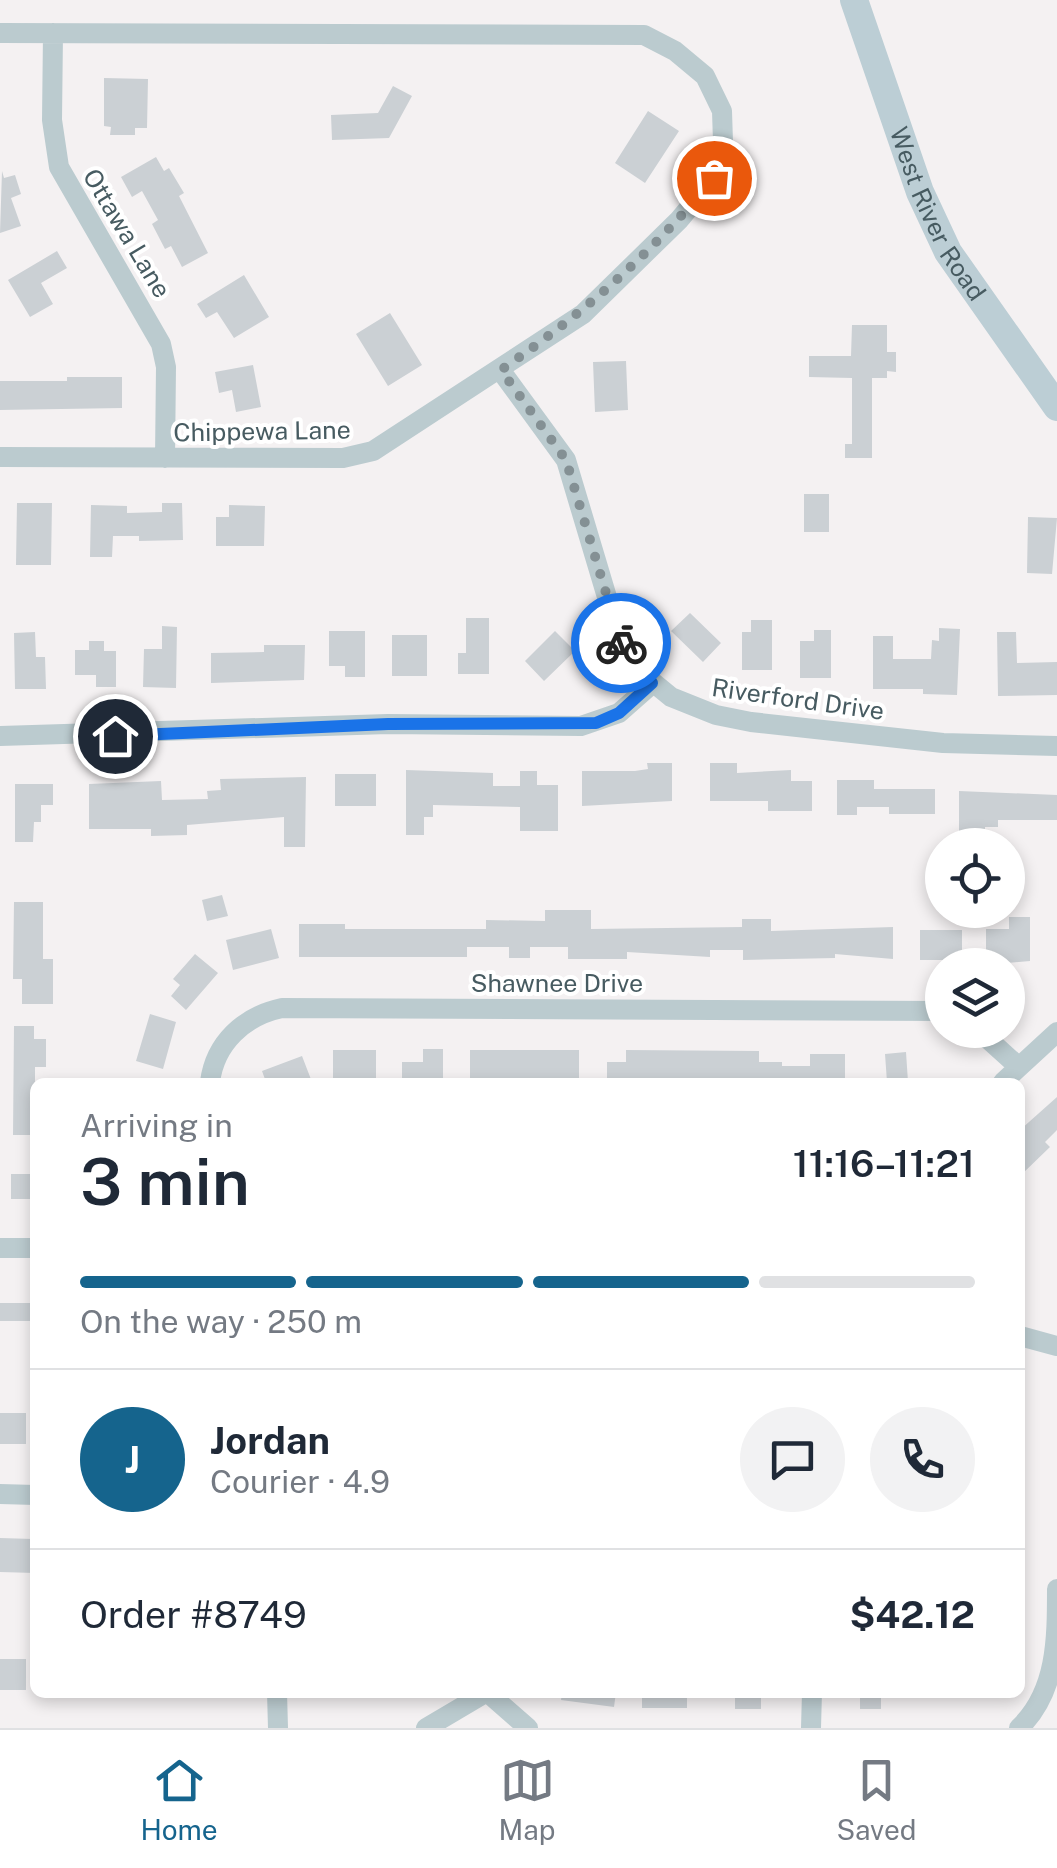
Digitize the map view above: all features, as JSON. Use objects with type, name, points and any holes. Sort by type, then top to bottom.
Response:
[{"type":"main road","name":"West River Road","points":[[854,0],[920,192],[948,252],[1057,407]]},
{"type":"street","name":"Chippewa Lane","points":[[0,32],[644,35],[675,50],[705,76],[722,111],[723,142],[714,178],[679,220],[582,314],[374,451],[343,458],[0,458]]},
{"type":"street","name":"Ottawa Lane","points":[[53,33],[52,120],[59,167],[161,344],[166,367],[165,458]]},
{"type":"street","name":"Riverford Drive","points":[[501,370],[566,460],[612,621],[634,665],[652,683],[693,708],[752,722],[943,743],[1057,746]]},
{"type":"street","points":[[0,736],[388,724],[581,726],[619,713],[652,683]]},
{"type":"street","name":"Shawnee Drive","points":[[211,1078],[220,1051],[236,1030],[257,1016],[282,1008],[925,1011]]},
{"type":"street","points":[[1008,1078],[1057,1032]]},
{"type":"street","points":[[998,1048],[1020,1067]]},
{"type":"street","points":[[0,1248],[30,1248]]},
{"type":"street","points":[[1025,1337],[1057,1346]]},
{"type":"street","points":[[0,1494],[30,1494]]},
{"type":"street","points":[[1019,1728],[1048,1690],[1057,1650],[1057,1589]]},
{"type":"street","points":[[278,1698],[278,1728]]},
{"type":"street","points":[[426,1728],[477,1698]]},
{"type":"street","points":[[494,1698],[528,1728]]},
{"type":"street","points":[[811,1728],[812,1698]]},
{"type":"street","points":[[1035,1711],[1057,1719]]},
{"type":"building","points":[[104,78],[148,79],[147,128],[135,128],[135,135],[110,135],[111,127],[104,126]]},
{"type":"building","points":[[393,86],[412,96],[389,138],[332,140],[331,115],[378,113]]},
{"type":"building","points":[[648,111],[679,131],[645,183],[615,163]]},
{"type":"building","points":[[156,157],[164,171],[169,168],[184,193],[179,196],[208,253],[182,267],[171,246],[165,249],[152,224],[158,220],[142,191],[132,197],[121,177]]},
{"type":"building","points":[[2,171],[4,178],[15,175],[21,194],[11,198],[21,226],[0,233]]},
{"type":"building","points":[[57,251],[67,268],[41,283],[53,304],[30,317],[8,280]]},
{"type":"building","points":[[244,275],[269,317],[234,338],[217,312],[206,318],[197,304]]},
{"type":"building","points":[[390,313],[422,365],[388,386],[356,334]]},
{"type":"building","points":[[852,325],[887,325],[887,352],[896,352],[896,372],[887,371],[887,378],[872,378],[872,458],[845,458],[845,444],[852,444],[852,378],[809,377],[809,356],[851,356]]},
{"type":"building","points":[[626,361],[628,410],[595,412],[593,362]]},
{"type":"building","points":[[253,365],[261,407],[236,412],[232,390],[219,393],[215,372]]},
{"type":"building","points":[[67,377],[122,377],[122,408],[0,410],[0,381],[67,381]]},
{"type":"building","points":[[804,494],[829,494],[829,532],[804,532]]},
{"type":"building","points":[[17,503],[52,503],[51,565],[16,565]]},
{"type":"building","points":[[162,503],[182,503],[183,540],[139,541],[139,536],[113,536],[112,557],[90,557],[91,505],[127,506],[127,513],[162,512]]},
{"type":"building","points":[[229,505],[265,506],[264,546],[216,546],[216,517],[229,517]]},
{"type":"building","points":[[1028,517],[1057,518],[1052,574],[1027,573]]},
{"type":"building","points":[[690,613],[721,643],[703,662],[671,631]]},
{"type":"building","points":[[466,618],[489,618],[489,674],[458,674],[458,653],[466,653]]},
{"type":"building","points":[[751,620],[772,620],[772,670],[742,670],[742,632],[751,632]]},
{"type":"building","points":[[162,626],[177,627],[176,688],[143,687],[144,649],[162,649]]},
{"type":"building","points":[[939,628],[960,629],[957,695],[923,694],[923,689],[873,689],[873,636],[893,636],[893,659],[931,659],[932,640],[939,641]]},
{"type":"building","points":[[814,630],[831,630],[831,678],[800,678],[800,641],[814,641]]},
{"type":"building","points":[[329,631],[365,631],[365,677],[345,677],[345,666],[329,666]]},
{"type":"building","points":[[555,631],[575,651],[544,681],[525,661]]},
{"type":"building","points":[[35,632],[36,657],[45,657],[46,689],[15,689],[14,633]]},
{"type":"building","points":[[997,632],[1016,632],[1017,663],[1057,662],[1057,695],[998,696]]},
{"type":"building","points":[[392,635],[427,635],[427,676],[392,676]]},
{"type":"building","points":[[89,641],[104,641],[104,651],[116,651],[116,687],[96,687],[96,675],[75,675],[75,650],[89,650]]},
{"type":"building","points":[[264,645],[305,645],[304,680],[211,683],[211,653],[264,652]]},
{"type":"building","points":[[647,763],[672,763],[672,801],[582,806],[582,771],[635,771],[648,769]]},
{"type":"building","points":[[710,763],[737,763],[737,773],[791,770],[791,781],[812,781],[812,811],[768,811],[768,801],[710,801]]},
{"type":"building","points":[[406,770],[493,773],[493,786],[520,786],[520,771],[537,771],[537,785],[558,785],[558,831],[520,831],[520,807],[433,805],[433,817],[424,817],[424,835],[406,835]]},
{"type":"building","points":[[335,774],[376,774],[376,806],[335,806]]},
{"type":"building","points":[[306,777],[305,847],[284,847],[284,817],[187,825],[187,835],[151,836],[151,829],[89,829],[89,784],[161,781],[162,800],[208,799],[207,791],[221,790],[220,779]]},
{"type":"building","points":[[837,780],[874,780],[874,789],[935,789],[935,814],[889,814],[889,807],[857,807],[857,815],[837,815]]},
{"type":"building","points":[[15,784],[53,784],[53,805],[41,805],[41,822],[34,822],[33,842],[15,842]]},
{"type":"building","points":[[959,791],[1057,795],[1057,820],[998,820],[998,827],[959,828]]},
{"type":"building","points":[[222,895],[228,916],[207,921],[202,900]]},
{"type":"building","points":[[14,902],[43,902],[43,959],[53,959],[53,1004],[22,1004],[22,979],[13,979]]},
{"type":"building","points":[[545,910],[591,910],[591,929],[742,927],[742,919],[771,919],[771,931],[893,927],[893,959],[835,954],[835,958],[743,960],[743,950],[710,950],[710,957],[627,952],[627,959],[568,959],[568,947],[530,947],[530,958],[509,958],[509,947],[467,947],[467,957],[299,957],[299,924],[345,924],[345,929],[486,929],[486,920],[545,921]]},
{"type":"building","points":[[1025,917],[1030,917],[1030,961],[1025,961],[1025,948],[986,948],[986,929],[1025,928]]},
{"type":"building","points":[[271,929],[279,958],[233,970],[226,940]]},
{"type":"building","points":[[920,930],[962,930],[962,948],[925,948],[925,960],[920,960]]},
{"type":"building","points":[[195,954],[218,973],[186,1010],[171,996],[180,985],[173,979]]},
{"type":"building","points":[[150,1014],[176,1022],[163,1069],[136,1061]]},
{"type":"building","points":[[14,1026],[34,1026],[34,1039],[46,1039],[46,1067],[35,1067],[35,1078],[30,1078],[30,1135],[13,1135]]},
{"type":"building","points":[[423,1049],[443,1049],[443,1078],[402,1078],[402,1062],[423,1062]]},
{"type":"building","points":[[333,1050],[376,1050],[376,1078],[333,1078]]},
{"type":"building","points":[[470,1050],[579,1050],[579,1078],[470,1078]]},
{"type":"building","points":[[626,1050],[759,1051],[759,1062],[782,1062],[782,1066],[810,1066],[810,1054],[845,1054],[845,1078],[607,1078],[607,1062],[626,1062]]},
{"type":"building","points":[[906,1052],[908,1078],[887,1078],[885,1054]]},
{"type":"building","points":[[302,1056],[310,1078],[265,1078],[262,1071]]},
{"type":"building","points":[[1057,1097],[1057,1130],[1045,1142],[1050,1147],[1025,1171],[1025,1126]]},
{"type":"building","points":[[11,1174],[30,1174],[30,1199],[11,1199]]},
{"type":"building","points":[[0,1303],[30,1303],[30,1321],[0,1321]]},
{"type":"building","points":[[0,1413],[26,1413],[26,1444],[0,1444]]},
{"type":"building","points":[[0,1538],[30,1539],[30,1573],[0,1572]]},
{"type":"building","points":[[0,1659],[26,1659],[26,1690],[0,1690]]},
{"type":"building","points":[[561,1698],[615,1698],[614,1707]]},
{"type":"building","points":[[642,1698],[687,1698],[687,1708],[642,1708]]},
{"type":"building","points":[[735,1698],[761,1698],[761,1709],[735,1709]]},
{"type":"building","points":[[860,1698],[881,1698],[881,1709],[860,1709]]},
{"type":"way so far","points":[[621,643],[566,460],[501,370],[582,314],[679,220],[714,178]]},
{"type":"route","points":[[115,736],[388,724],[581,726],[619,713],[652,683],[634,665],[621,643]]}]
